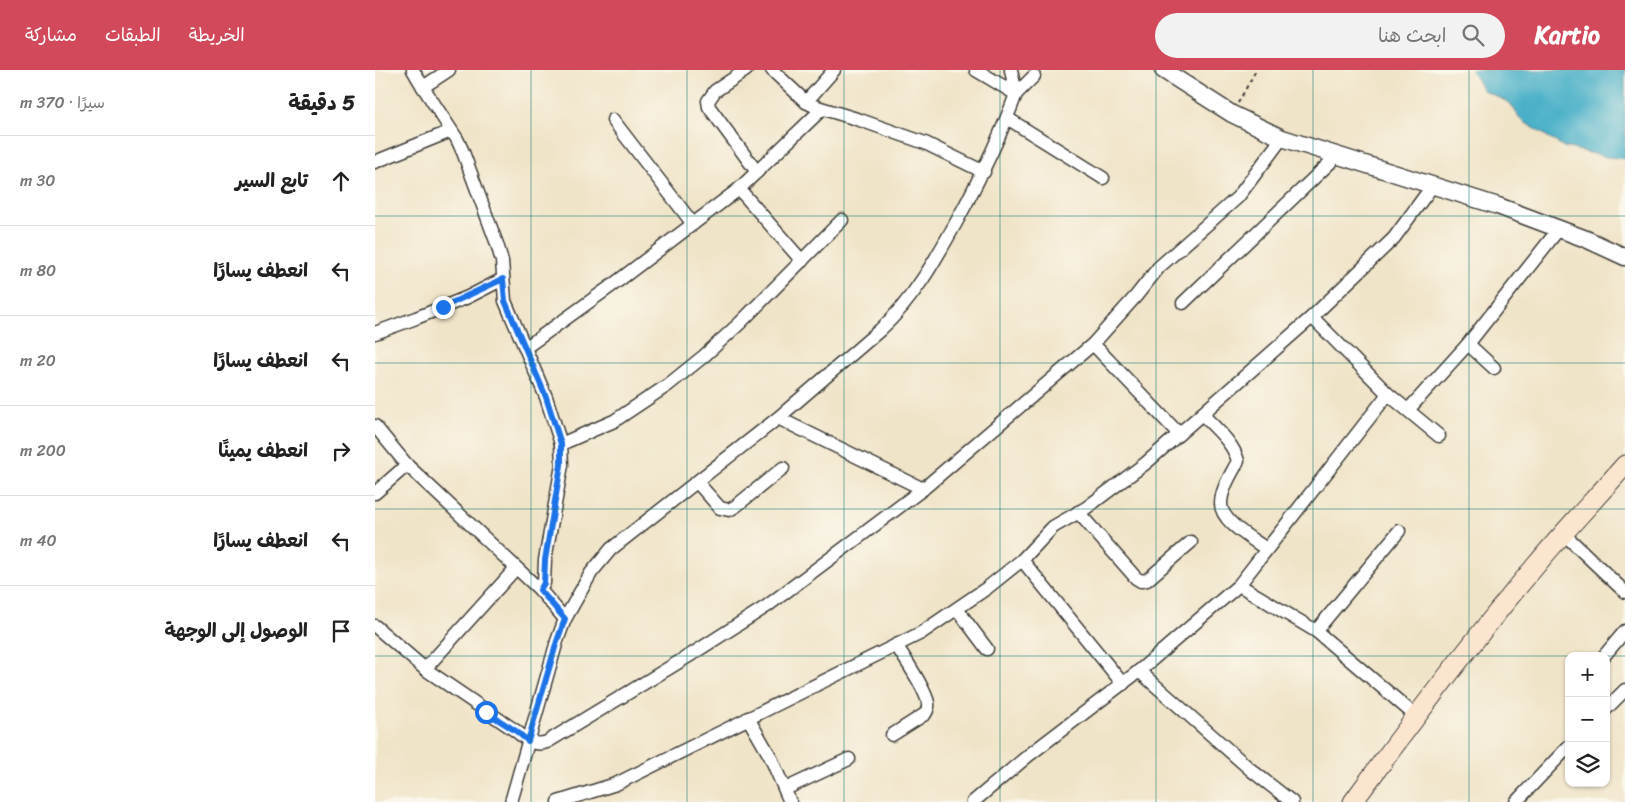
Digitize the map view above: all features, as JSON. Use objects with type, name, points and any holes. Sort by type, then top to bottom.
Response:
[{"type":"main road","points":[[1353,802],[1465,652],[1537,564],[1625,465]]},
{"type":"street","points":[[413,70],[463,152],[502,261],[505,301],[546,397],[561,444],[561,465],[545,560],[544,583],[540,590]]},
{"type":"street","points":[[423,88],[449,70]]},
{"type":"street","points":[[746,70],[715,91],[709,96],[708,101],[709,106],[757,172]]},
{"type":"street","points":[[772,70],[806,102],[925,143],[984,172]]},
{"type":"street","points":[[806,102],[834,70]]},
{"type":"street","points":[[976,70],[1016,94]]},
{"type":"street","points":[[1012,70],[1016,94]]},
{"type":"street","points":[[1012,70],[1023,76],[1039,73]]},
{"type":"street","points":[[1163,70],[1232,114],[1282,138],[1498,206],[1557,230],[1585,239],[1625,258]]},
{"type":"street","points":[[511,802],[557,641],[565,619],[591,573],[611,549],[778,418],[902,308],[935,260],[984,172],[1016,94],[1039,73]]},
{"type":"street","points":[[525,348],[615,284],[739,189],[822,109]]},
{"type":"street","points":[[1007,118],[1103,178]]},
{"type":"street","points":[[613,120],[693,224]]},
{"type":"street","points":[[375,162],[451,131]]},
{"type":"street","points":[[375,645],[379,630],[425,669],[528,741],[537,744],[547,742],[767,606],[923,489],[1093,344],[1137,296],[1159,267],[1237,197],[1282,138]]},
{"type":"street","points":[[1183,303],[1338,155]]},
{"type":"street","points":[[558,802],[615,784],[921,633],[987,588],[1022,560],[1053,527],[1116,486],[1179,434],[1312,317],[1395,238],[1433,185]]},
{"type":"street","points":[[739,189],[802,261]]},
{"type":"street","points":[[561,444],[614,421],[668,385],[740,323],[842,220]]},
{"type":"street","points":[[1407,410],[1468,344],[1557,230]]},
{"type":"street","points":[[375,333],[468,297],[503,279]]},
{"type":"street","points":[[1312,317],[1388,394],[1439,436]]},
{"type":"street","points":[[1093,344],[1179,434]]},
{"type":"street","points":[[1468,344],[1494,368]]},
{"type":"street","points":[[973,802],[1029,755],[1139,671],[1239,585],[1388,394]]},
{"type":"street","points":[[1201,414],[1237,454],[1238,460],[1223,492],[1221,504],[1224,516],[1234,526],[1266,549]]},
{"type":"street","points":[[778,418],[923,489]]},
{"type":"street","points":[[375,426],[407,465],[540,590],[565,619]]},
{"type":"street","points":[[375,493],[407,465]]},
{"type":"street","points":[[697,482],[720,508],[729,510],[783,468]]},
{"type":"street","points":[[1078,512],[1136,578],[1141,581],[1147,580],[1191,542]]},
{"type":"street","points":[[1316,632],[1399,531]]},
{"type":"street","points":[[1564,534],[1625,592]]},
{"type":"street","points":[[1022,560],[1123,684]]},
{"type":"street","points":[[425,669],[516,568]]},
{"type":"street","points":[[1239,585],[1316,632],[1417,717]]},
{"type":"street","points":[[957,609],[987,649]]},
{"type":"street","points":[[1607,652],[1625,631]]},
{"type":"street","points":[[892,735],[925,714],[928,709],[928,702],[912,670],[896,645]]},
{"type":"street","points":[[1139,671],[1251,770],[1293,802]]},
{"type":"street","points":[[1610,705],[1625,690]]},
{"type":"street","points":[[748,718],[770,756],[790,802]]},
{"type":"street","points":[[1516,802],[1565,750]]},
{"type":"street","points":[[785,789],[849,759]]},
{"type":"path","points":[[1232,114],[1256,70]]},
{"type":"water","points":[[1471,70],[1625,70],[1625,159],[1607,157],[1564,147],[1521,120],[1510,103],[1483,90]]},
{"type":"route","points":[[443,307],[468,297],[503,279],[505,301],[546,397],[561,444],[561,465],[545,560],[544,583],[540,590],[565,619],[528,741],[486,712]]}]
